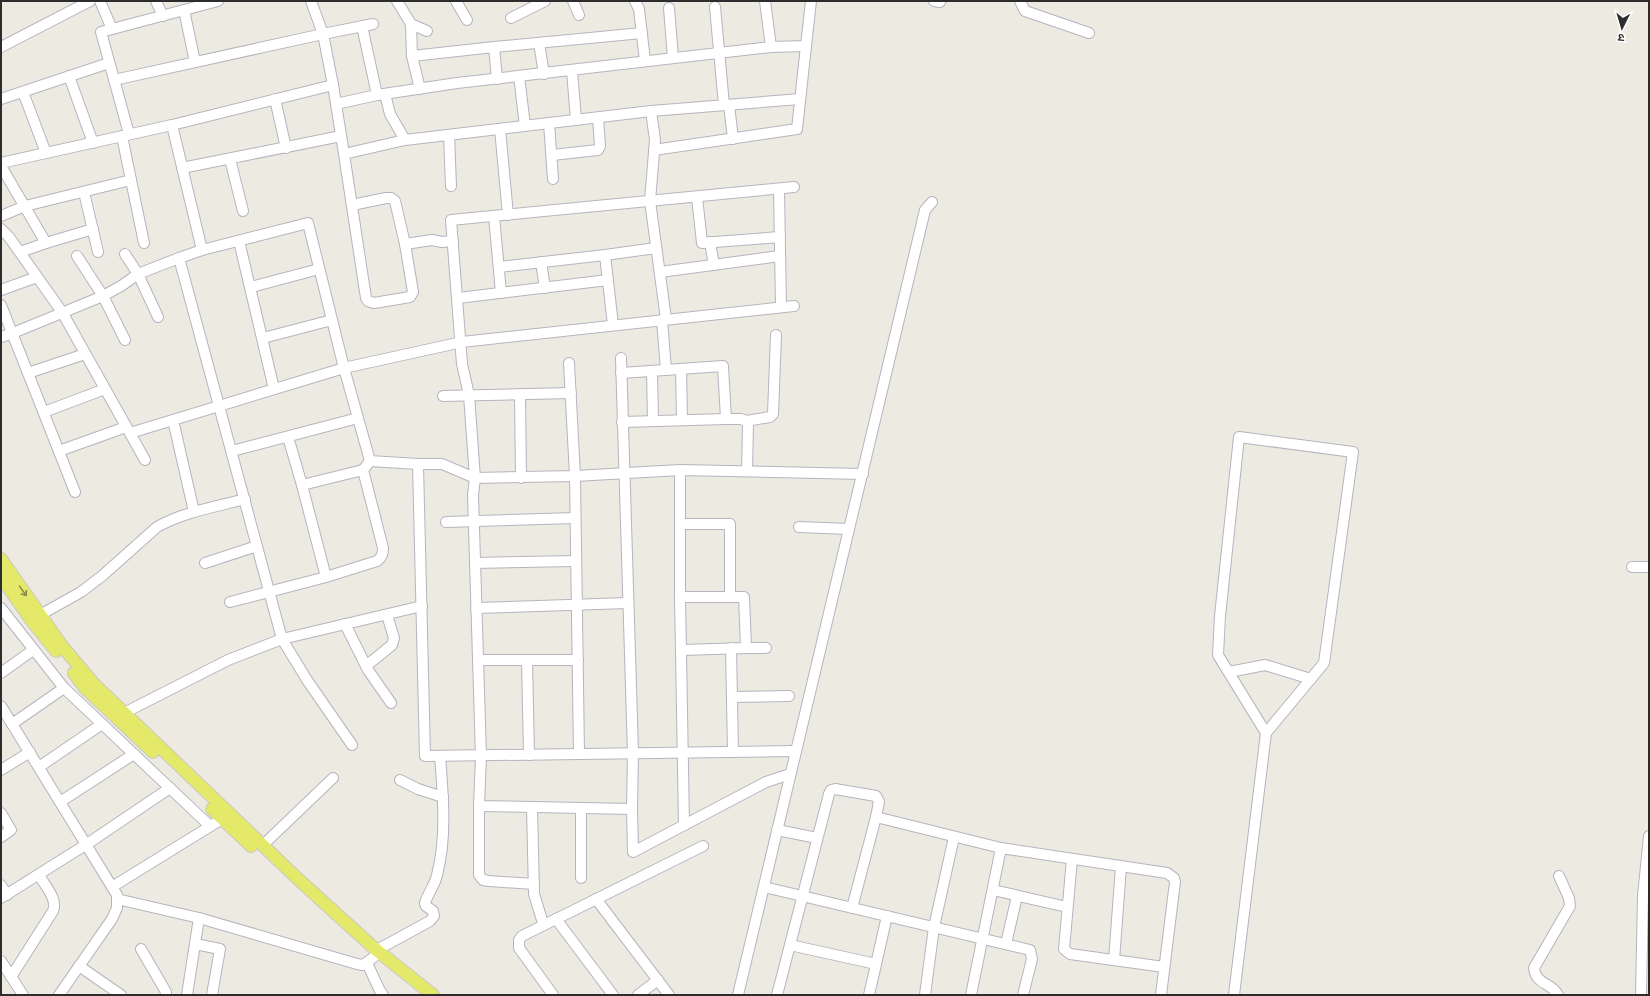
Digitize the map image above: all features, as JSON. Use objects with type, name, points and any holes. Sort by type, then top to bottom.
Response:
[{"type":"main road","points":[[1,559],[62,646],[82,672],[121,716],[222,818],[372,957],[425,995]]},
{"type":"main road","points":[[1,577],[32,621],[86,688],[121,716],[262,845],[372,957],[433,995]]},
{"type":"street","points":[[1,47],[90,1]]},
{"type":"street","points":[[100,1],[112,29]]},
{"type":"street","points":[[156,1],[163,16]]},
{"type":"street","points":[[144,243],[131,180],[126,135],[114,80],[101,32],[218,1]]},
{"type":"street","points":[[311,1],[323,34],[333,85],[352,205],[368,301],[374,303],[412,296],[413,292],[397,205],[391,198],[352,205]]},
{"type":"street","points":[[397,1],[411,24],[412,56],[420,89]]},
{"type":"street","points":[[456,1],[467,20]]},
{"type":"street","points":[[511,18],[544,1]]},
{"type":"street","points":[[572,1],[580,15]]},
{"type":"street","points":[[635,1],[639,10],[645,61]]},
{"type":"street","points":[[765,1],[771,47]]},
{"type":"street","points":[[654,150],[797,129],[811,1]]},
{"type":"street","points":[[1020,1],[1025,11],[1089,33]]},
{"type":"street","points":[[715,7],[726,105],[733,138]]},
{"type":"street","points":[[669,8],[673,58]]},
{"type":"street","points":[[184,10],[195,62]]},
{"type":"street","points":[[114,80],[373,24]]},
{"type":"street","points":[[411,24],[427,30]]},
{"type":"street","points":[[362,26],[381,95],[405,140]]},
{"type":"street","points":[[412,56],[642,33]]},
{"type":"street","points":[[539,43],[544,74]]},
{"type":"street","points":[[336,104],[420,89],[519,76],[771,47],[806,46]]},
{"type":"street","points":[[494,47],[497,79]]},
{"type":"street","points":[[1,99],[109,63]]},
{"type":"street","points":[[572,70],[576,120]]},
{"type":"street","points":[[69,76],[93,142]]},
{"type":"street","points":[[519,76],[525,126]]},
{"type":"street","points":[[46,242],[1,167],[46,153],[172,125],[333,85]]},
{"type":"street","points":[[23,92],[46,153]]},
{"type":"street","points":[[275,99],[286,148]]},
{"type":"street","points":[[344,154],[405,140],[651,111],[800,99]]},
{"type":"street","points":[[651,111],[655,140],[650,201],[660,272],[666,370]]},
{"type":"street","points":[[552,156],[598,150],[600,146],[598,118]]},
{"type":"street","points":[[550,123],[554,178]]},
{"type":"street","points":[[172,125],[202,250]]},
{"type":"street","points":[[500,129],[508,215]]},
{"type":"street","points":[[449,135],[451,186]]},
{"type":"street","points":[[182,168],[341,136]]},
{"type":"street","points":[[230,158],[242,210]]},
{"type":"street","points":[[1,216],[25,206],[131,180]]},
{"type":"street","points":[[534,884],[488,882],[483,880],[478,871],[481,756],[473,495],[475,478],[469,395],[462,364],[462,342],[451,220],[794,187]]},
{"type":"street","points":[[779,189],[781,307]]},
{"type":"street","points":[[84,192],[98,252]]},
{"type":"street","points":[[696,197],[702,243],[780,237]]},
{"type":"street","points":[[738,995],[926,210],[932,202]]},
{"type":"street","points":[[494,216],[501,293]]},
{"type":"street","points":[[1,336],[12,333],[103,296],[138,274],[179,258],[202,250],[308,223],[344,368],[370,462]]},
{"type":"street","points":[[1,228],[20,252],[62,312],[145,460]]},
{"type":"street","points":[[20,252],[46,242],[93,229]]},
{"type":"street","points":[[405,244],[432,240],[442,242],[453,241]]},
{"type":"street","points":[[239,241],[274,389]]},
{"type":"street","points":[[710,242],[714,265]]},
{"type":"street","points":[[499,267],[656,248]]},
{"type":"street","points":[[125,254],[138,274],[158,317]]},
{"type":"street","points":[[605,255],[613,325]]},
{"type":"street","points":[[77,256],[103,296],[124,340]]},
{"type":"street","points":[[660,272],[780,256]]},
{"type":"street","points":[[179,258],[282,639],[307,680],[352,744]]},
{"type":"street","points":[[541,262],[545,288]]},
{"type":"street","points":[[251,287],[319,269]]},
{"type":"street","points":[[1,290],[37,277]]},
{"type":"street","points":[[458,298],[608,280]]},
{"type":"street","points":[[1,305],[75,492]]},
{"type":"street","points":[[59,451],[128,430],[173,420],[344,368],[462,342],[794,306]]},
{"type":"street","points":[[262,338],[332,320]]},
{"type":"street","points":[[622,422],[726,419],[741,419],[746,421],[770,417],[773,414],[776,335]]},
{"type":"street","points":[[28,373],[85,354]]},
{"type":"street","points":[[621,358],[633,753],[633,852],[766,782],[790,774]]},
{"type":"street","points":[[569,363],[575,476],[579,754]]},
{"type":"street","points":[[621,373],[723,366],[726,419]]},
{"type":"street","points":[[681,369],[682,420]]},
{"type":"street","points":[[652,371],[653,421]]},
{"type":"street","points":[[44,412],[105,389]]},
{"type":"street","points":[[443,396],[570,393]]},
{"type":"street","points":[[520,394],[521,478]]},
{"type":"street","points":[[232,451],[358,418]]},
{"type":"street","points":[[173,420],[194,512]]},
{"type":"street","points":[[746,421],[748,425],[747,471]]},
{"type":"street","points":[[288,436],[326,577]]},
{"type":"street","points":[[1234,995],[1266,733],[1324,663],[1353,452],[1239,437],[1220,616],[1218,655],[1266,733]]},
{"type":"street","points":[[370,462],[442,464],[475,478],[575,476],[680,470],[863,474]]},
{"type":"street","points":[[302,485],[363,470],[370,462]]},
{"type":"street","points":[[418,464],[425,756],[796,751]]},
{"type":"street","points":[[230,602],[377,562],[383,555],[383,548],[363,470]]},
{"type":"street","points":[[680,470],[680,597],[684,752],[684,825]]},
{"type":"street","points":[[40,615],[81,592],[102,576],[157,527],[194,512],[245,499]]},
{"type":"street","points":[[446,522],[575,518]]},
{"type":"street","points":[[680,524],[730,524],[730,597]]},
{"type":"street","points":[[799,528],[849,529]]},
{"type":"street","points":[[204,563],[257,546]]},
{"type":"street","points":[[475,563],[576,561]]},
{"type":"street","points":[[1632,567],[1649,567]]},
{"type":"street","points":[[680,597],[744,597],[746,648]]},
{"type":"street","points":[[476,608],[628,604]]},
{"type":"street","points":[[121,716],[228,660],[282,639],[422,606]]},
{"type":"street","points":[[2,611],[64,688],[210,826]]},
{"type":"street","points":[[366,666],[392,644],[394,638],[387,615]]},
{"type":"street","points":[[345,624],[366,666],[391,703]]},
{"type":"street","points":[[731,648],[733,752]]},
{"type":"street","points":[[682,650],[766,648]]},
{"type":"street","points":[[1,672],[33,650]]},
{"type":"street","points":[[478,660],[578,660]]},
{"type":"street","points":[[527,660],[529,755]]},
{"type":"street","points":[[1229,672],[1264,665],[1310,679]]},
{"type":"street","points":[[12,724],[64,688]]},
{"type":"street","points":[[732,697],[789,696]]},
{"type":"street","points":[[1,706],[117,895],[117,908],[112,919],[59,995]]},
{"type":"street","points":[[39,767],[102,724]]},
{"type":"street","points":[[1,770],[30,752]]},
{"type":"street","points":[[60,802],[134,754]]},
{"type":"street","points":[[117,900],[199,918],[363,965],[372,957],[433,919],[434,913],[426,906],[425,903],[437,877],[440,863],[443,797],[440,756]]},
{"type":"street","points":[[262,845],[332,778]]},
{"type":"street","points":[[400,780],[418,789],[443,797]]},
{"type":"street","points":[[1,885],[4,896],[87,844],[170,788]]},
{"type":"street","points":[[777,995],[817,838],[831,790],[835,789],[876,796],[879,802],[852,908]]},
{"type":"street","points":[[479,806],[632,809]]},
{"type":"street","points":[[532,807],[534,894],[542,920]]},
{"type":"street","points":[[581,808],[581,878]]},
{"type":"street","points":[[1,814],[11,830],[1,837]]},
{"type":"street","points":[[876,816],[1001,848],[1167,873],[1174,878],[1175,882],[1161,995]]},
{"type":"street","points":[[112,887],[222,818]]},
{"type":"street","points":[[777,830],[817,838]]},
{"type":"street","points":[[1641,995],[1643,896],[1649,836]]},
{"type":"street","points":[[925,995],[934,927],[954,837]]},
{"type":"street","points":[[553,995],[518,944],[522,936],[702,846]]},
{"type":"street","points":[[971,995],[1001,848]]},
{"type":"street","points":[[1072,859],[1064,948],[1070,954],[1164,967]]},
{"type":"street","points":[[1114,960],[1121,867]]},
{"type":"street","points":[[12,977],[53,911],[55,905],[54,900],[38,875]]},
{"type":"street","points":[[1558,995],[1555,989],[1538,979],[1534,968],[1570,906],[1569,898],[1560,876]]},
{"type":"street","points":[[764,887],[1030,950],[1032,954],[1023,995]]},
{"type":"street","points":[[993,890],[1067,907]]},
{"type":"street","points":[[1006,944],[1017,896]]},
{"type":"street","points":[[596,899],[669,995]]},
{"type":"street","points":[[869,995],[886,916]]},
{"type":"street","points":[[187,995],[199,918]]},
{"type":"street","points":[[556,919],[613,995]]},
{"type":"street","points":[[195,944],[220,949],[212,995]]},
{"type":"street","points":[[790,945],[876,964]]},
{"type":"street","points":[[141,949],[166,992],[166,995]]},
{"type":"street","points":[[372,957],[379,989],[383,995]]},
{"type":"street","points":[[1,961],[23,995]]},
{"type":"street","points":[[79,966],[119,995]]},
{"type":"street","points":[[638,995],[658,980]]}]
